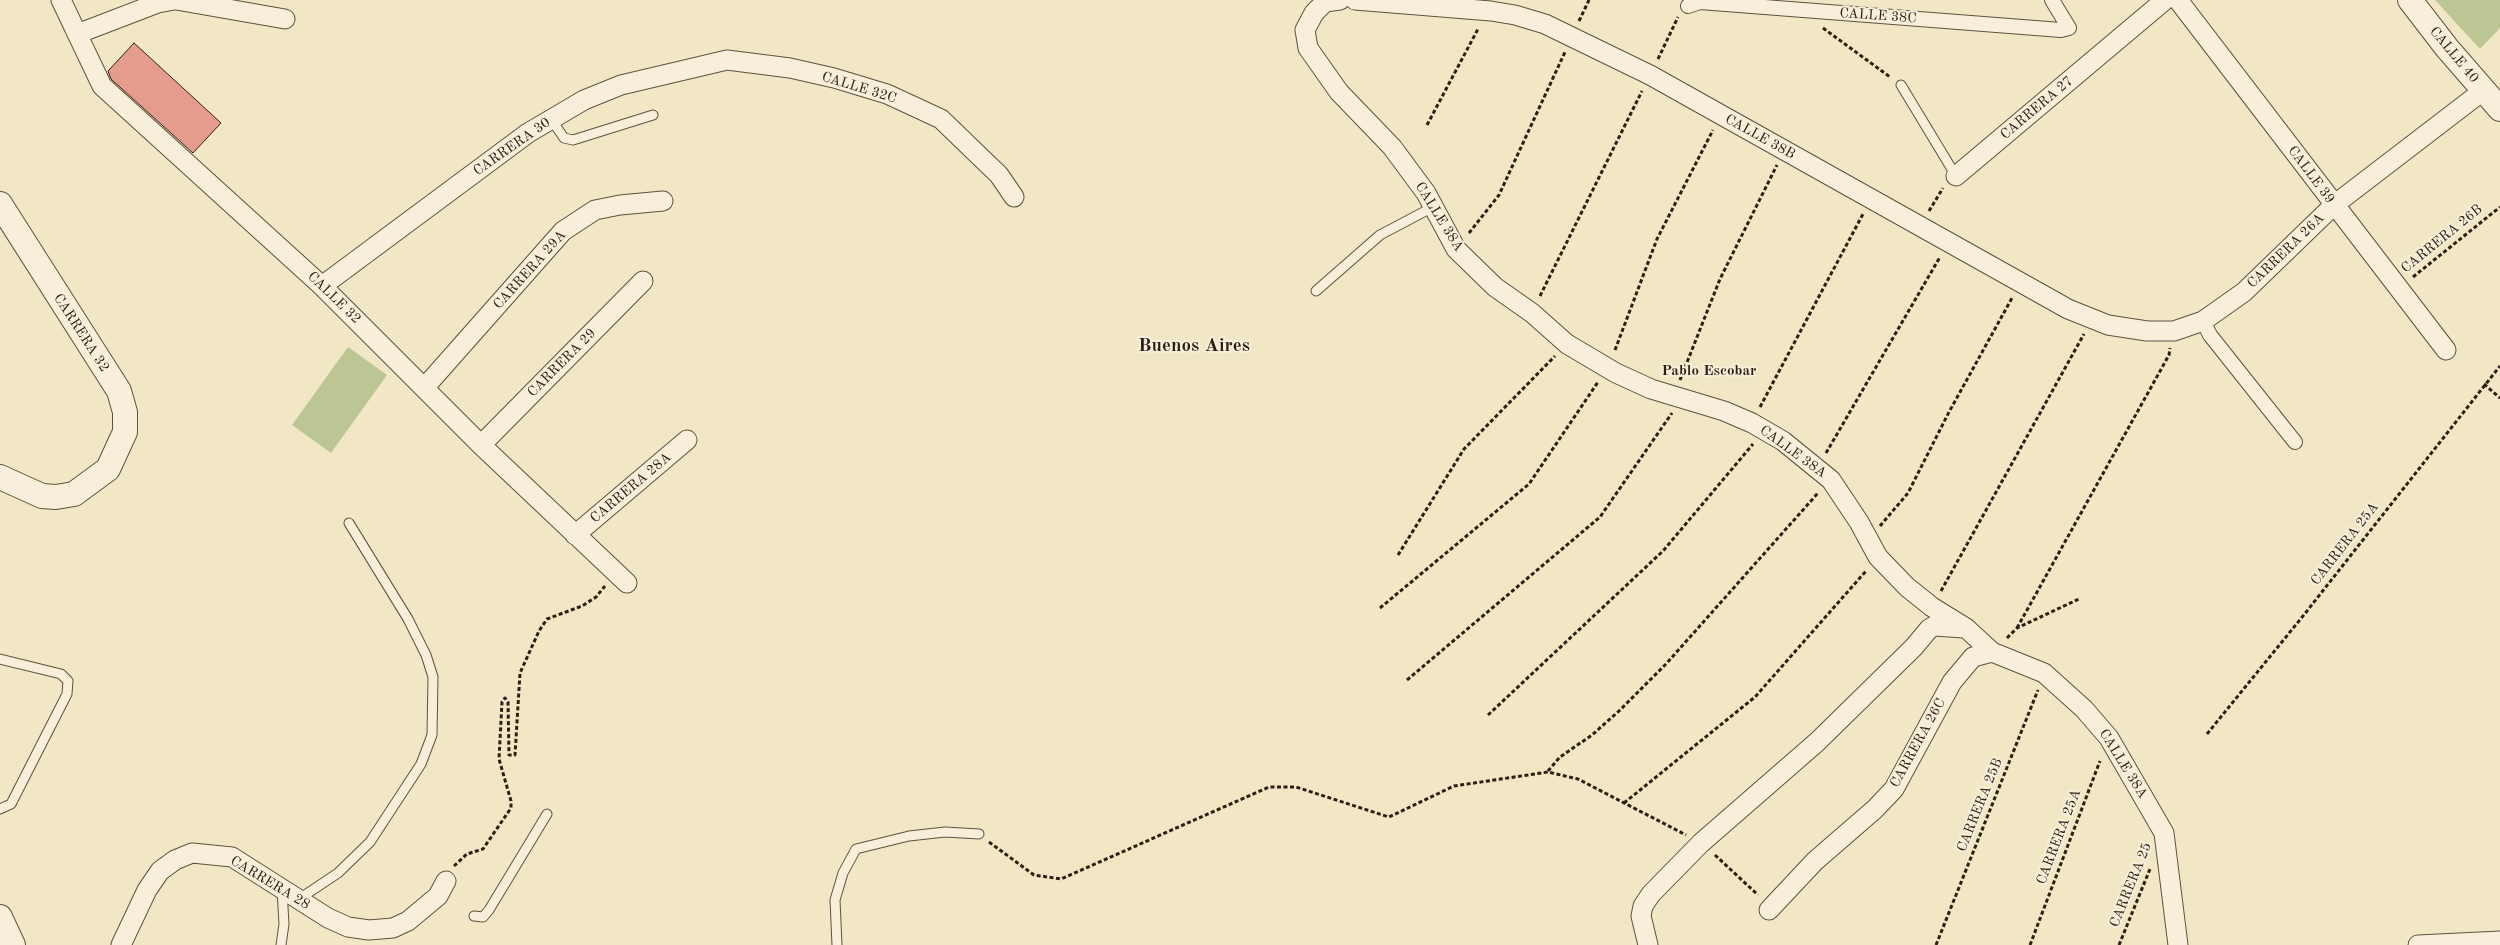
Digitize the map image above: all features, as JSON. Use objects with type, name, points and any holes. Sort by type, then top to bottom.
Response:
[{"type":"street","name":"CALLE 32","points":[[61,0],[102,86],[322,286],[481,445],[622,578]]},
{"type":"street","points":[[77,34],[158,3],[175,0],[285,19]]},
{"type":"street","name":"CALLE 38A","points":[[1340,0],[1325,2],[1314,13],[1305,30],[1308,48],[1339,92],[1392,147],[1426,193],[1456,249],[1495,287],[1532,313],[1567,344],[1608,368],[1651,389],[1678,396],[1758,427],[1783,441],[1824,474],[1869,540],[1878,557],[1907,588],[1932,607],[1966,628],[1992,652],[2044,673],[2084,709],[2110,738],[2164,833],[2178,945]]},
{"type":"street","name":"CALLE 38B","points":[[1355,0],[1390,1],[1491,11],[1515,15],[1545,24],[1650,75],[2021,283],[2092,320],[2108,325],[2147,331]]},
{"type":"street","name":"CALLE 38C","points":[[1688,6],[1700,2],[2061,30],[2069,28],[2052,0]]},
{"type":"street","name":"CARRERA 27","points":[[1956,176],[2165,0]]},
{"type":"street","name":"CALLE 39","points":[[2178,0],[2446,350]]},
{"type":"street","name":"CALLE 40","points":[[2410,0],[2500,109]]},
{"type":"street","name":"CARRERA 30","points":[[322,286],[528,133],[584,100],[621,85],[728,60]]},
{"type":"street","name":"CALLE 32C","points":[[728,60],[790,68],[834,78],[887,94],[934,116],[941,120],[999,175],[1014,197]]},
{"type":"street","name":"CARRERA 26A","points":[[2147,331],[2174,331],[2203,321],[2244,292],[2334,205],[2484,90]]},
{"type":"street","name":"CARRERA 29A","points":[[425,387],[563,231],[595,210],[620,205],[663,201]]},
{"type":"street","name":"CARRERA 32","points":[[0,204],[119,390],[125,412],[125,432],[108,469],[74,494],[56,497],[42,496],[0,477]]},
{"type":"street","name":"CARRERA 29","points":[[481,445],[643,281]]},
{"type":"street","points":[[2203,321],[2210,335],[2295,442]]},
{"type":"street","name":"CARRERA 28A","points":[[575,535],[686,440]]},
{"type":"street","points":[[1648,945],[1641,916],[1643,906],[1651,894],[1701,843],[1817,742],[1914,647],[1929,629],[1934,626],[1966,628]]},
{"type":"street","name":"CARRERA 26C","points":[[1769,910],[1815,861],[1875,809],[1894,789],[1952,682],[1973,657],[1992,652]]},
{"type":"street","name":"CARRERA 28","points":[[121,945],[147,890],[160,871],[175,860],[192,853],[232,857],[328,918],[348,927],[369,930],[393,928],[408,921],[438,896],[446,881]]},
{"type":"street","points":[[0,917],[13,945]]},
{"type":"street","points":[[2418,945],[2500,941]]},
{"type":"lane","points":[[1901,85],[1956,176]]},
{"type":"lane","points":[[551,119],[564,138],[573,140],[653,115]]},
{"type":"lane","points":[[1316,291],[1380,235],[1432,207]]},
{"type":"lane","points":[[299,899],[338,873],[370,842],[421,764],[432,735],[433,677],[426,655],[408,619],[348,523]]},
{"type":"lane","points":[[0,659],[62,674],[68,682],[67,694],[11,804],[0,809]]},
{"type":"lane","points":[[474,916],[483,917],[490,910],[547,814]]},
{"type":"lane","points":[[837,945],[835,900],[843,873],[856,849],[908,836],[945,832],[979,834]]},
{"type":"lane","points":[[281,888],[284,924],[281,945]]},
{"type":"path","points":[[1456,249],[1499,195],[1589,0]]},
{"type":"path","points":[[1532,313],[1678,16],[1688,6]]},
{"type":"path","points":[[1798,10],[1901,85]]},
{"type":"path","points":[[1427,125],[1479,26],[1491,11]]},
{"type":"path","points":[[1380,608],[1529,484],[1608,368],[1657,239],[1720,114]]},
{"type":"path","points":[[1407,680],[1600,517],[1678,396],[1720,279],[1784,150]]},
{"type":"path","points":[[1921,227],[1938,196],[1956,176]]},
{"type":"path","points":[[1488,715],[1663,551],[1758,427],[1801,327],[1872,199]]},
{"type":"path","name":"CARRERA 26B","points":[[2399,289],[2500,206]]},
{"type":"path","points":[[1548,772],[1560,757],[1592,735],[1619,711],[1659,670],[1824,474],[1948,242]]},
{"type":"path","points":[[1869,540],[1908,493],[1949,412],[2021,283]]},
{"type":"path","points":[[1932,607],[2092,320]]},
{"type":"path","points":[[1992,652],[2017,628],[2169,355],[2174,331]]},
{"type":"path","points":[[1398,555],[1464,449],[1567,344]]},
{"type":"path","name":"CARRERA 25A","points":[[2207,734],[2303,616],[2500,366]]},
{"type":"path","points":[[2484,384],[2500,398]]},
{"type":"path","points":[[1624,803],[1756,697],[1878,557]]},
{"type":"path","points":[[446,881],[454,866],[467,854],[483,849],[511,808],[511,801],[499,758],[502,702],[504,698],[508,702],[509,755],[515,755],[520,673],[539,631],[547,619],[582,606],[622,578]]},
{"type":"path","points":[[2017,628],[2079,599]]},
{"type":"path","name":"CARRERA 25B","points":[[1936,945],[2044,673]]},
{"type":"path","name":"CARRERA 25A","points":[[2030,945],[2110,738]]},
{"type":"path","points":[[979,834],[1034,875],[1060,879],[1269,787],[1296,787],[1388,816],[1454,786],[1548,772],[1578,779],[1701,843],[1754,889],[1769,910]]},
{"type":"path","name":"CARRERA 25","points":[[2119,945],[2150,867]]},
{"type":"green space","points":[[2435,0],[2500,0],[2500,28],[2480,49]]},
{"type":"green space","points":[[348,347],[387,375],[331,453],[292,425]]},
{"type":"building","points":[[134,43],[221,123],[193,153],[111,79],[108,71]]},
{"type":"district","name":"Buenos Aires","points":[[1194,346]]},
{"type":"district","name":"Pablo Escobar","points":[[1709,371]]}]
